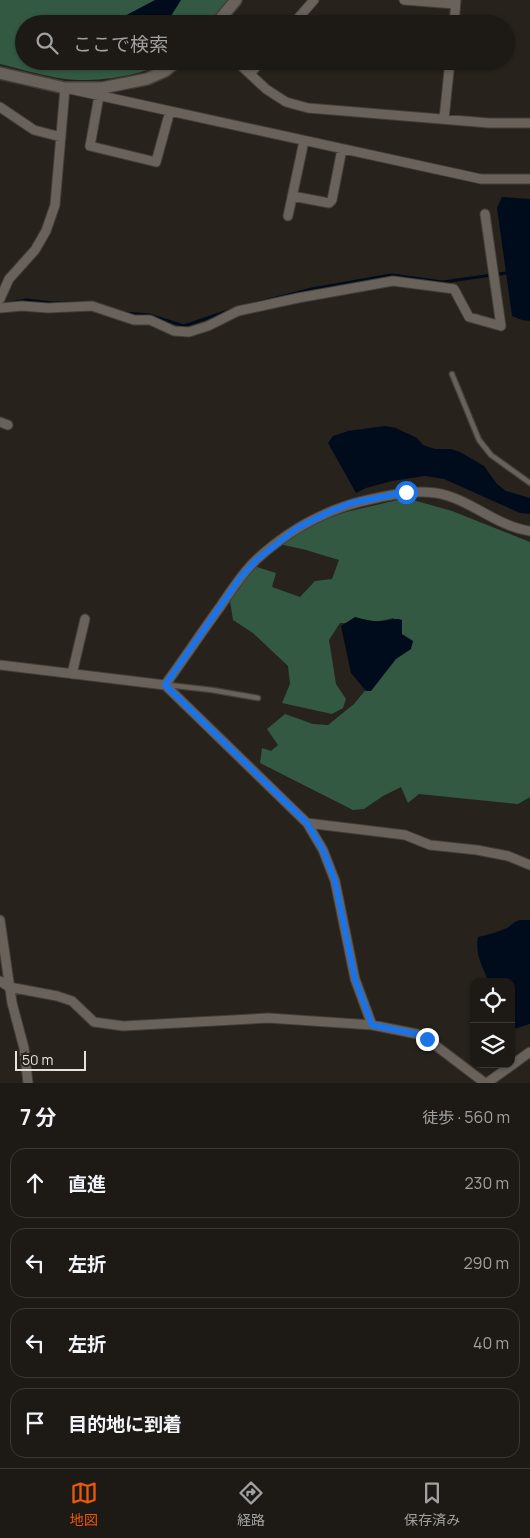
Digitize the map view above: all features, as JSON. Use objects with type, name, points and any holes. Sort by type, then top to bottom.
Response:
[{"type":"street","points":[[224,15],[236,0]]},
{"type":"street","points":[[301,15],[314,0]]},
{"type":"street","points":[[404,0],[456,2],[455,15]]},
{"type":"street","points":[[65,88],[102,88],[147,79],[167,70]]},
{"type":"street","points":[[246,70],[266,89],[286,102],[308,108],[489,123],[530,123]]},
{"type":"street","points":[[250,74],[253,70]]},
{"type":"street","points":[[444,119],[449,70]]},
{"type":"street","points":[[0,73],[481,179],[530,179]]},
{"type":"street","points":[[0,299],[9,279],[34,250],[46,231],[55,205],[65,88]]},
{"type":"street","points":[[99,96],[90,146],[156,162],[170,111]]},
{"type":"street","points":[[0,107],[34,130],[60,137]]},
{"type":"street","points":[[288,216],[304,141]]},
{"type":"street","points":[[292,196],[330,203],[342,149]]},
{"type":"street","points":[[0,308],[22,306],[48,308],[92,306],[134,320],[150,320],[174,331],[189,332],[208,326],[238,311],[393,281],[454,289],[469,317],[501,326],[485,214]]},
{"type":"street","points":[[165,685],[240,578],[256,560],[297,528],[351,503],[406,492],[434,493],[450,496],[493,518],[530,531]]},
{"type":"street","points":[[72,674],[84,618]]},
{"type":"street","points":[[0,665],[165,685],[307,823],[323,850],[335,881],[355,979],[372,1025]]},
{"type":"street","points":[[307,823],[405,835],[430,845],[477,850],[508,856],[530,865]]},
{"type":"street","points":[[0,920],[9,987],[24,1048],[28,1083]]},
{"type":"street","points":[[0,981],[9,987],[57,996],[72,1001],[94,1022],[123,1026],[268,1018],[372,1025],[417,1034],[427,1039],[486,1083],[530,1052]]},
{"type":"lane","points":[[452,374],[479,440],[491,455],[530,483]]},
{"type":"lane","points":[[165,685],[212,690],[258,698]]},
{"type":"green space","points":[[0,0],[229,0],[216,15],[15,15],[15,68],[0,64]]},
{"type":"green space","points":[[24,70],[147,70],[118,77],[90,80],[49,76]]},
{"type":"green space","points":[[406,498],[452,511],[530,542],[530,797],[518,804],[419,794],[408,803],[401,787],[364,809],[353,810],[260,763],[262,748],[271,751],[278,745],[267,729],[285,714],[313,724],[328,725],[354,704],[391,659],[390,636],[394,618],[370,623],[340,623],[329,640],[336,684],[346,699],[343,708],[332,714],[282,703],[290,684],[288,666],[253,633],[233,620],[229,595],[254,566],[276,573],[272,587],[300,597],[315,581],[332,579],[339,560],[275,543],[318,522],[346,512]]},
{"type":"water","points":[[155,0],[181,0],[172,15],[126,15]]},
{"type":"water","points":[[502,197],[530,199],[530,321],[512,316],[497,208]]},
{"type":"water","points":[[385,426],[396,428],[417,438],[423,445],[435,449],[451,449],[460,452],[484,466],[497,484],[506,491],[530,498],[530,514],[520,513],[444,479],[425,476],[392,481],[366,488],[356,493],[328,443],[333,436],[348,431]]},
{"type":"water","points":[[355,617],[374,621],[402,620],[402,634],[413,641],[411,649],[396,659],[371,691],[366,691],[351,673],[341,626]]},
{"type":"water","points":[[530,920],[530,1024],[515,1029],[515,978],[487,978],[480,960],[477,943],[478,937],[507,928],[515,922]]},
{"type":"waterway","points":[[244,306],[312,289],[391,275],[443,282],[506,273]]},
{"type":"waterway","points":[[11,303],[26,300],[52,303],[94,303]]},
{"type":"waterway","points":[[124,313],[149,315],[184,326],[231,310]]},
{"type":"route","points":[[406,492],[351,503],[327,513],[297,528],[256,560],[240,578],[165,685],[307,823],[323,850],[335,881],[355,979],[372,1025],[417,1034],[427,1039]]}]
